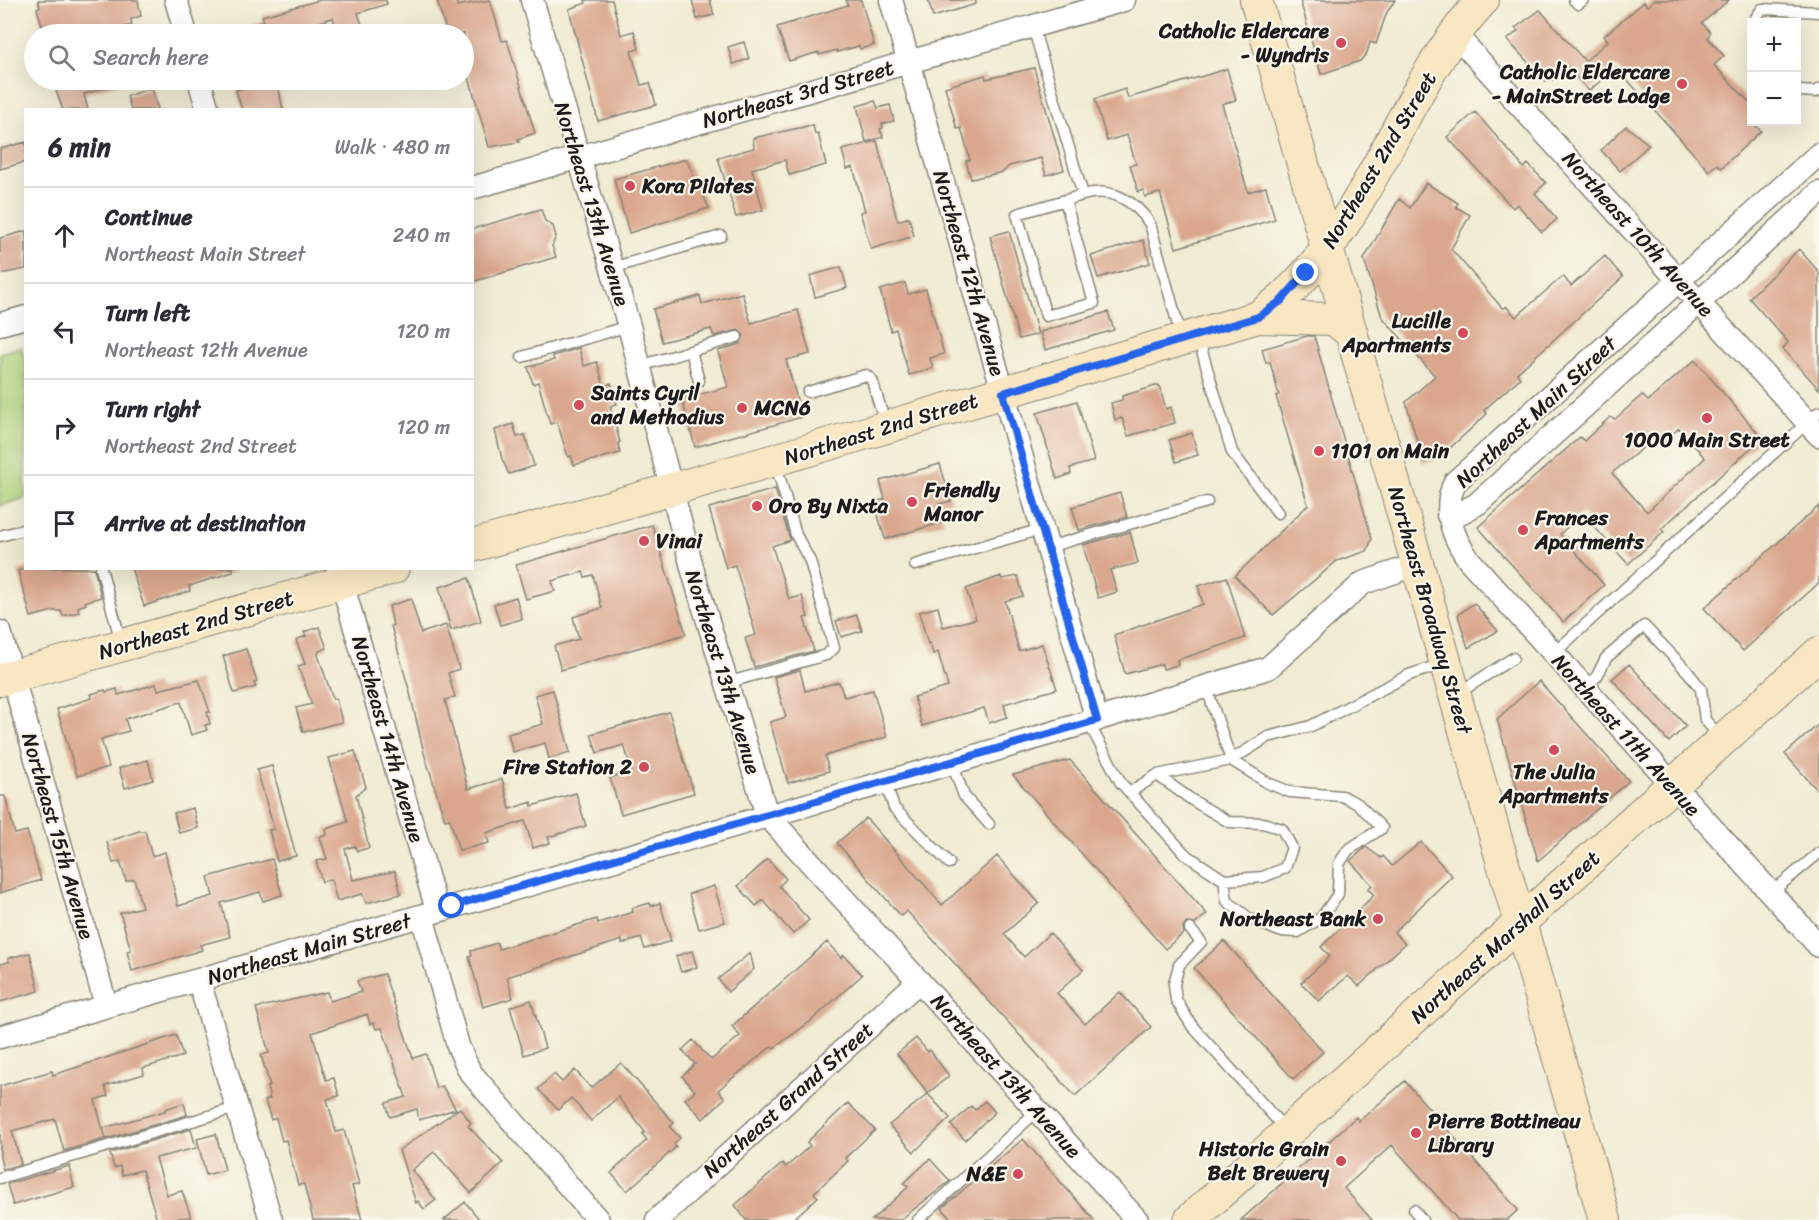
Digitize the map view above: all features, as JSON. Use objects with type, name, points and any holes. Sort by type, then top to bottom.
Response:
[{"type":"street","points":[[176,0],[183,24]]},
{"type":"street","name":"Northeast 13th Avenue","points":[[532,0],[629,326],[726,683],[767,815],[1137,1220]]},
{"type":"street","name":"Northeast 12th Avenue","points":[[891,0],[1045,538],[1093,721]]},
{"type":"street","name":"Northeast 3rd Street","points":[[474,187],[1124,0]]},
{"type":"street","name":"Northeast Broadway Street","points":[[1256,0],[1605,1220]]},
{"type":"street","name":"Northeast 2nd Street","points":[[474,545],[775,460],[1258,317],[1281,301],[1328,248],[1455,34],[1483,0]]},
{"type":"street","name":"Northeast 10th Avenue","points":[[1455,34],[1680,281],[1815,423]]},
{"type":"street","points":[[203,90],[207,108]]},
{"type":"street","name":"Northeast Main Street","points":[[1819,154],[1455,482],[1448,497],[1448,515],[1458,514],[1477,504],[1819,193]]},
{"type":"street","points":[[1258,317],[1334,319],[1352,334]]},
{"type":"street","points":[[0,324],[24,318]]},
{"type":"street","name":"Northeast 11th Avenue","points":[[1448,515],[1458,545],[1469,560],[1672,787],[1772,892],[1819,946]]},
{"type":"street","name":"Northeast Main Street","points":[[0,1036],[199,981],[952,763],[1268,668],[1363,583],[1418,564]]},
{"type":"street","name":"Northeast 2nd Street","points":[[6,678],[122,645],[340,576],[380,570]]},
{"type":"street","name":"Northeast 14th Avenue","points":[[340,576],[430,913],[458,1046],[470,1072],[598,1220]]},
{"type":"street","name":"Northeast 15th Avenue","points":[[0,632],[6,678],[106,1005]]},
{"type":"street","name":"Northeast Marshall Street","points":[[1190,1220],[1819,653]]},
{"type":"street","points":[[199,981],[271,1220]]},
{"type":"street","name":"Northeast Grand Street","points":[[657,1220],[919,981]]},
{"type":"lane","points":[[1574,0],[1578,4],[1583,0]]},
{"type":"lane","points":[[1756,18],[1762,9],[1819,12]]},
{"type":"lane","points":[[1033,27],[1083,195]]},
{"type":"lane","points":[[1801,91],[1818,92]]},
{"type":"lane","points":[[1065,200],[1094,303],[1046,316],[1017,213],[1099,190],[1109,191],[1144,215],[1150,224],[1232,452],[1278,513]]},
{"type":"lane","points":[[612,268],[721,236]]},
{"type":"lane","points":[[522,357],[629,326]]},
{"type":"lane","points":[[640,366],[737,337]]},
{"type":"lane","points":[[691,351],[699,381]]},
{"type":"lane","points":[[808,392],[866,375],[872,380],[886,427]]},
{"type":"lane","points":[[1552,654],[1815,423]]},
{"type":"lane","points":[[726,683],[826,655],[834,648],[810,561],[796,535],[775,460]]},
{"type":"lane","points":[[915,566],[1207,502]]},
{"type":"lane","points":[[0,536],[24,530]]},
{"type":"lane","points":[[102,570],[122,645]]},
{"type":"lane","points":[[1585,688],[1597,676],[1606,658],[1644,626],[1701,689],[1705,720],[1723,740]]},
{"type":"lane","points":[[1454,696],[1513,658]]},
{"type":"lane","points":[[1130,792],[1157,775],[1231,760],[1268,736],[1311,726],[1385,690],[1409,675],[1444,663]]},
{"type":"lane","points":[[1206,686],[1231,760],[1268,783],[1290,792],[1342,796],[1358,804],[1382,828],[1348,850],[1339,864],[1338,894],[1322,917],[1298,932],[1279,931],[1250,920],[1227,902],[1224,879]]},
{"type":"lane","points":[[1093,721],[1121,783],[1185,854],[1224,879],[1263,877],[1285,868],[1292,848],[1282,829],[1263,824],[1229,822],[1192,800],[1157,775]]},
{"type":"lane","points":[[952,763],[964,796],[989,824]]},
{"type":"lane","points":[[885,781],[894,808],[949,863]]},
{"type":"lane","points":[[1772,892],[1819,853]]},
{"type":"lane","points":[[1190,929],[1201,942],[1179,965],[1174,984],[1182,1013],[1287,1131]]},
{"type":"lane","points":[[0,1178],[236,1108]]},
{"type":"lane","points":[[918,1220],[1037,1111]]},
{"type":"lane","points":[[1414,1210],[1422,1220]]},
{"type":"green space","points":[[21,347],[24,358],[24,498],[0,506],[0,353]]},
{"type":"building","points":[[38,0],[138,0],[141,16],[131,19],[132,24],[41,24],[37,8],[40,7]]},
{"type":"building","points":[[320,0],[386,0],[387,4],[358,13],[362,24],[335,24],[333,18],[312,24],[254,24],[264,21],[262,16]]},
{"type":"building","points":[[437,0],[456,0],[457,6],[490,0],[502,41],[507,40],[535,133],[518,139],[519,142],[489,147],[473,90],[474,24],[444,24]]},
{"type":"building","points":[[585,0],[612,0],[621,35],[634,31],[639,49],[631,51],[641,85],[650,83],[656,105],[598,121],[569,9],[586,3]]},
{"type":"building","points":[[692,0],[710,0],[714,15],[697,19]]},
{"type":"building","points":[[846,0],[861,0],[874,45],[819,55],[819,52],[789,61],[777,27],[848,5]]},
{"type":"building","points":[[928,0],[976,0],[976,4],[933,17]]},
{"type":"building","name":"Catholic Eldercare - Wyndris","points":[[1300,0],[1395,0],[1387,12],[1376,44],[1370,42],[1367,53],[1360,61],[1321,74]]},
{"type":"building","name":"Catholic Eldercare - MainStreet Lodge","points":[[1654,0],[1729,0],[1702,23],[1710,32],[1708,38],[1724,56],[1714,65],[1747,100],[1747,126],[1756,126],[1761,131],[1721,168],[1717,164],[1709,171],[1616,67],[1589,91],[1567,67],[1552,80],[1550,78],[1546,81],[1507,40],[1518,31],[1515,28],[1540,10],[1585,61],[1608,41],[1604,36],[1644,2],[1647,6]]},
{"type":"building","points":[[744,42],[749,59],[733,64],[728,47]]},
{"type":"building","points":[[1034,68],[1064,170],[1046,175],[1041,158],[1009,166],[1003,172],[971,179],[966,161],[970,160],[961,128],[957,129],[945,87],[985,75],[986,79]]},
{"type":"building","points":[[1227,69],[1236,100],[1222,104],[1248,192],[1266,187],[1275,219],[1176,248],[1160,193],[1145,197],[1143,190],[1138,192],[1130,165],[1136,164],[1127,135],[1107,141],[1095,99],[1125,89],[1128,98]]},
{"type":"building","points":[[56,90],[98,90],[84,94],[88,108],[62,108]]},
{"type":"building","points":[[153,90],[157,108],[130,108],[127,96]]},
{"type":"building","points":[[236,90],[279,90],[283,108],[241,108]]},
{"type":"building","points":[[875,101],[878,108],[890,105],[894,121],[882,124],[883,128],[880,129],[883,137],[866,142],[857,106]]},
{"type":"building","points":[[1475,112],[1524,168],[1528,164],[1546,183],[1535,193],[1557,219],[1542,232],[1517,204],[1513,208],[1447,137]]},
{"type":"building","points":[[813,125],[815,134],[818,133],[826,165],[789,175],[785,160],[752,169],[763,210],[736,217],[718,158],[754,148],[753,138]]},
{"type":"building","points":[[1626,126],[1649,145],[1620,171],[1601,150]]},
{"type":"building","points":[[877,141],[896,216],[898,221],[909,217],[914,236],[871,249],[860,212],[865,211],[853,167],[847,169],[842,150]]},
{"type":"building","points":[[24,143],[24,163],[0,169],[0,149]]},
{"type":"building","points":[[686,159],[709,208],[629,233],[614,179]]},
{"type":"building","name":"Lucille Apartments","points":[[1426,183],[1458,203],[1456,207],[1470,215],[1451,249],[1503,309],[1506,306],[1516,317],[1563,276],[1571,286],[1605,256],[1623,277],[1517,373],[1520,378],[1484,410],[1487,414],[1438,459],[1423,462],[1406,402],[1435,376],[1382,317],[1364,259],[1399,199],[1410,208]]},
{"type":"building","points":[[541,209],[545,221],[553,226],[556,237],[552,246],[556,257],[474,281],[474,228]]},
{"type":"building","points":[[1009,231],[1038,334],[1019,339],[990,236]]},
{"type":"building","points":[[24,232],[24,269],[0,274],[0,238]]},
{"type":"building","points":[[1143,240],[1150,263],[1098,278],[1091,256]]},
{"type":"building","points":[[1799,249],[1819,272],[1819,389],[1783,349],[1788,342],[1749,298]]},
{"type":"building","points":[[841,267],[847,288],[815,297],[810,276]]},
{"type":"building","points":[[905,283],[908,294],[926,289],[944,354],[930,358],[933,368],[909,375],[896,329],[891,331],[880,290]]},
{"type":"building","points":[[742,293],[751,323],[798,310],[810,354],[786,360],[802,417],[695,447],[682,399],[728,387],[718,351],[740,344],[744,335],[738,330],[714,336],[711,329],[662,342],[653,309],[700,296],[702,304]]},
{"type":"building","points":[[1108,312],[1114,330],[1045,350],[1040,332]]},
{"type":"building","name":"1101 on Main","points":[[1314,336],[1372,539],[1367,551],[1337,561],[1273,615],[1235,576],[1308,505],[1276,396],[1279,395],[1270,362],[1266,363],[1262,349]]},
{"type":"building","name":"Saints Cyril and Methodius","points":[[579,348],[584,366],[597,362],[604,386],[611,383],[617,404],[610,406],[620,442],[618,443],[620,453],[574,465],[571,456],[568,457],[557,422],[550,424],[538,382],[533,384],[528,367],[554,360],[553,356]]},
{"type":"building","points":[[1695,360],[1762,438],[1661,529],[1664,532],[1628,564],[1582,513],[1560,534],[1604,585],[1563,622],[1478,527],[1580,437],[1584,441],[1610,417],[1615,419],[1642,395],[1648,401]],"holes":[[[1679,428],[1705,458],[1647,512],[1612,473],[1655,438],[1661,444]]]},
{"type":"building","points":[[1159,385],[1166,409],[1171,407],[1175,423],[1128,436],[1122,418],[1115,420],[1111,403],[1122,400],[1122,396]]},
{"type":"building","points":[[1077,401],[1094,461],[1070,468],[1071,474],[1057,479],[1037,413]]},
{"type":"building","points":[[513,424],[517,437],[525,435],[534,466],[509,474],[502,459],[495,430]]},
{"type":"building","points":[[1192,433],[1198,455],[1176,462],[1169,440]]},
{"type":"building","name":"Friendly Manor","points":[[940,464],[951,501],[939,504],[944,522],[885,539],[874,502],[885,499],[880,481]]},
{"type":"building","points":[[775,489],[790,540],[772,546],[789,599],[802,596],[808,617],[804,618],[814,651],[754,667],[745,638],[756,635],[735,565],[726,568],[709,508]]},
{"type":"building","points":[[1120,493],[1127,517],[1079,530],[1072,507]]},
{"type":"building","points":[[1819,506],[1819,583],[1743,651],[1704,608]]},
{"type":"building","points":[[652,525],[686,634],[561,670],[554,646],[579,639],[573,617],[602,608],[593,575],[585,577],[583,572],[552,581],[555,591],[526,599],[516,565]]},
{"type":"building","points":[[1130,532],[1138,563],[1110,570],[1117,592],[1098,598],[1083,545]]},
{"type":"building","points":[[24,569],[94,570],[101,597],[85,602],[86,604],[78,607],[79,612],[63,616],[61,611],[53,611],[31,617],[18,571]]},
{"type":"building","points":[[132,570],[233,570],[233,572],[189,586],[190,591],[144,606]]},
{"type":"building","points":[[1001,576],[1002,579],[1018,576],[1023,596],[1005,601],[1019,651],[1042,644],[1057,689],[1004,704],[1007,717],[989,723],[984,708],[922,726],[914,697],[948,687],[938,652],[933,654],[930,643],[928,644],[919,612],[938,607],[943,627],[976,619],[966,589]]},
{"type":"building","points":[[1227,577],[1245,638],[1177,660],[1178,665],[1163,669],[1162,664],[1125,674],[1114,635],[1203,604],[1198,586]]},
{"type":"building","points":[[469,578],[481,621],[451,630],[439,587]]},
{"type":"building","points":[[516,597],[522,619],[500,625],[494,604]]},
{"type":"building","points":[[411,599],[421,633],[446,625],[459,669],[448,673],[455,697],[445,700],[468,789],[502,779],[510,809],[532,802],[532,806],[576,793],[586,826],[548,837],[550,843],[533,848],[525,821],[486,833],[489,843],[459,850],[450,819],[445,820],[424,753],[391,626],[393,625],[389,606]]},
{"type":"building","points":[[1474,603],[1498,631],[1468,648],[1458,615]]},
{"type":"building","points":[[857,615],[862,631],[841,637],[836,621]]},
{"type":"building","points":[[319,627],[327,648],[319,651],[318,655],[333,699],[336,698],[342,722],[303,732],[296,708],[312,704],[298,666],[305,664],[296,640],[306,636],[304,632]]},
{"type":"building","points":[[246,649],[257,682],[254,683],[256,687],[234,693],[223,656]]},
{"type":"building","points":[[1629,664],[1686,726],[1669,742],[1612,679]]},
{"type":"building","points":[[800,670],[805,691],[839,682],[844,697],[873,690],[887,737],[825,756],[829,771],[788,783],[770,722],[786,717],[774,677]]},
{"type":"building","points":[[199,680],[210,712],[207,712],[210,724],[205,725],[207,730],[191,735],[181,702],[125,719],[129,731],[101,739],[109,767],[77,776],[57,709],[92,698],[91,694],[105,690],[106,692],[117,689],[118,695],[156,684],[158,690]]},
{"type":"building","name":"The Julia Apartments","points":[[1539,681],[1629,781],[1538,861],[1497,719]]},
{"type":"building","points":[[553,690],[570,752],[549,759],[545,743],[513,752],[508,734],[543,724],[535,695]]},
{"type":"building","name":"Fire Station 2","points":[[669,712],[694,793],[621,814],[610,778],[632,771],[624,745],[597,753],[591,734]]},
{"type":"building","points":[[1819,724],[1819,792],[1785,754]]},
{"type":"building","points":[[355,751],[366,787],[356,795],[369,848],[357,851],[355,846],[345,849],[353,880],[395,871],[401,894],[366,903],[362,894],[337,901],[331,879],[322,882],[316,861],[327,859],[320,837],[327,835],[326,829],[348,822],[329,758]]},
{"type":"building","points":[[148,760],[153,780],[125,788],[119,768]]},
{"type":"building","points":[[1070,760],[1207,914],[1195,924],[1186,923],[1183,927],[1184,933],[1165,949],[1013,775]]},
{"type":"building","points":[[272,766],[296,856],[277,861],[269,830],[274,829],[257,770]]},
{"type":"building","points":[[0,796],[5,796],[15,834],[27,831],[41,880],[0,893]]},
{"type":"building","points":[[193,808],[198,828],[179,833],[174,813]]},
{"type":"building","points":[[866,818],[942,905],[997,856],[1039,903],[1004,934],[1024,957],[1050,933],[1083,970],[1057,993],[1085,1024],[1120,992],[1151,1027],[1075,1096],[907,911],[901,916],[837,843]]},
{"type":"building","points":[[145,831],[152,856],[165,852],[178,906],[213,896],[208,877],[272,859],[282,895],[263,901],[260,892],[221,903],[230,937],[200,945],[202,950],[132,971],[127,951],[131,950],[120,913],[142,907],[134,879],[126,881],[120,861],[113,863],[107,842]]},
{"type":"building","name":"Northeast Bank","points":[[1421,842],[1452,876],[1394,932],[1405,944],[1359,986],[1348,976],[1319,1001],[1301,983],[1330,956],[1321,947],[1374,895],[1368,889],[1372,885],[1350,861],[1366,847],[1381,858],[1383,856],[1392,866]]},
{"type":"building","points":[[768,859],[786,879],[779,886],[809,920],[793,934],[763,900],[756,906],[738,886]]},
{"type":"building","points":[[714,886],[725,922],[699,929],[689,894]]},
{"type":"building","points":[[650,903],[651,906],[660,903],[671,941],[645,949],[641,938],[622,944],[622,940],[507,977],[513,998],[483,1007],[469,956],[472,955],[471,951],[497,943],[499,949],[597,919],[598,923],[633,912],[632,908]]},
{"type":"building","points":[[1224,941],[1323,1052],[1293,1079],[1194,968]]},
{"type":"building","points":[[827,942],[841,958],[844,955],[862,975],[811,1021],[774,1048],[772,1046],[718,1090],[725,1098],[703,1119],[685,1099],[695,1091],[682,1076],[695,1064],[682,1050],[693,1040],[711,1060],[740,1036],[732,1026]]},
{"type":"building","points":[[692,951],[697,967],[681,972],[676,956]]},
{"type":"building","points":[[30,953],[39,991],[0,1002],[0,964],[9,962],[8,958]]},
{"type":"building","points":[[750,953],[754,969],[728,992],[718,979]]},
{"type":"building","points":[[384,974],[413,1058],[426,1054],[436,1088],[442,1086],[456,1109],[419,1120],[417,1109],[390,1117],[386,1103],[406,1097],[382,1028],[376,1029],[374,1023],[370,1024],[367,1014],[312,1033],[326,1080],[334,1078],[339,1096],[327,1099],[336,1132],[344,1130],[359,1184],[352,1186],[362,1220],[313,1220],[304,1184],[298,1185],[286,1140],[282,1141],[276,1118],[271,1120],[265,1100],[270,1099],[267,1087],[270,1086],[261,1055],[269,1053],[256,1008],[327,992],[330,1001],[361,992],[357,981]]},
{"type":"building","points":[[531,1000],[545,1048],[524,1055],[510,1007]]},
{"type":"building","points":[[176,1035],[183,1056],[143,1068],[144,1074],[105,1086],[108,1096],[95,1100],[105,1139],[64,1151],[55,1119],[12,1131],[21,1164],[3,1169],[0,1158],[0,1086],[52,1071],[53,1075]]},
{"type":"building","points":[[916,1038],[928,1052],[930,1050],[949,1076],[928,1093],[897,1054]]},
{"type":"building","points":[[621,1063],[674,1123],[670,1127],[680,1138],[674,1144],[676,1147],[627,1191],[611,1173],[647,1140],[642,1134],[645,1132],[618,1097],[591,1121],[571,1098],[558,1110],[538,1089],[554,1074],[562,1082],[575,1070],[591,1088]]},
{"type":"building","points":[[1405,1081],[1518,1210],[1507,1220],[1458,1220],[1392,1145],[1344,1188],[1372,1220],[1241,1220],[1356,1117],[1359,1121]]},
{"type":"building","points":[[928,1094],[950,1118],[914,1152],[889,1125]]},
{"type":"building","points":[[985,1101],[995,1112],[965,1140],[951,1125],[971,1106],[975,1110]]},
{"type":"building","points":[[184,1103],[187,1115],[106,1139],[103,1128],[165,1111],[165,1109]]},
{"type":"building","points":[[848,1103],[875,1130],[845,1158],[848,1161],[814,1193],[818,1197],[792,1220],[746,1220],[735,1205],[783,1163],[786,1167],[810,1146],[807,1142]]},
{"type":"building","points":[[460,1108],[471,1123],[468,1126],[503,1163],[471,1193],[434,1152],[412,1170],[436,1200],[424,1209],[418,1201],[416,1203],[399,1150]]},
{"type":"building","points":[[191,1129],[196,1148],[156,1158],[167,1195],[182,1191],[191,1217],[157,1220],[142,1170],[122,1175],[120,1166],[114,1168],[110,1153]]},
{"type":"building","points":[[216,1134],[225,1170],[206,1175],[197,1139]]},
{"type":"building","name":"N&E","points":[[1023,1139],[1094,1220],[952,1220],[942,1208]]},
{"type":"building","points":[[930,1159],[950,1181],[900,1220],[872,1220],[908,1187],[904,1183]]},
{"type":"building","points":[[69,1166],[74,1187],[13,1205],[7,1184]]},
{"type":"building","points":[[465,1202],[480,1220],[444,1220]]},
{"type":"place","name":"Catholic Eldercare - Wyndris","points":[[1341,43]]},
{"type":"place","name":"Catholic Eldercare - MainStreet Lodge","points":[[1682,84]]},
{"type":"place","name":"Kora Pilates","points":[[630,186]]},
{"type":"place","name":"Lucille Apartments","points":[[1463,333]]},
{"type":"place","name":"Saints Cyril and Methodius","points":[[579,405]]},
{"type":"place","name":"MCN6","points":[[742,408]]},
{"type":"place","name":"1000 Main Street","points":[[1707,418]]},
{"type":"place","name":"1101 on Main","points":[[1319,451]]},
{"type":"place","name":"Friendly Manor","points":[[912,502]]},
{"type":"place","name":"Oro By Nixta","points":[[757,506]]},
{"type":"place","name":"Frances Apartments","points":[[1523,530]]},
{"type":"place","name":"Vinai","points":[[644,541]]},
{"type":"place","name":"The Julia Apartments","points":[[1554,750]]},
{"type":"place","name":"Fire Station 2","points":[[644,767]]},
{"type":"place","name":"Northeast Bank","points":[[1378,919]]},
{"type":"place","name":"Pierre Bottineau Library","points":[[1416,1133]]},
{"type":"place","name":"Historic Grain Belt Brewery","points":[[1341,1161]]},
{"type":"place","name":"N&E","points":[[1018,1174]]},
{"type":"route","points":[[452,906],[1097,720],[1003,393],[1258,317],[1281,301],[1306,273]]}]
